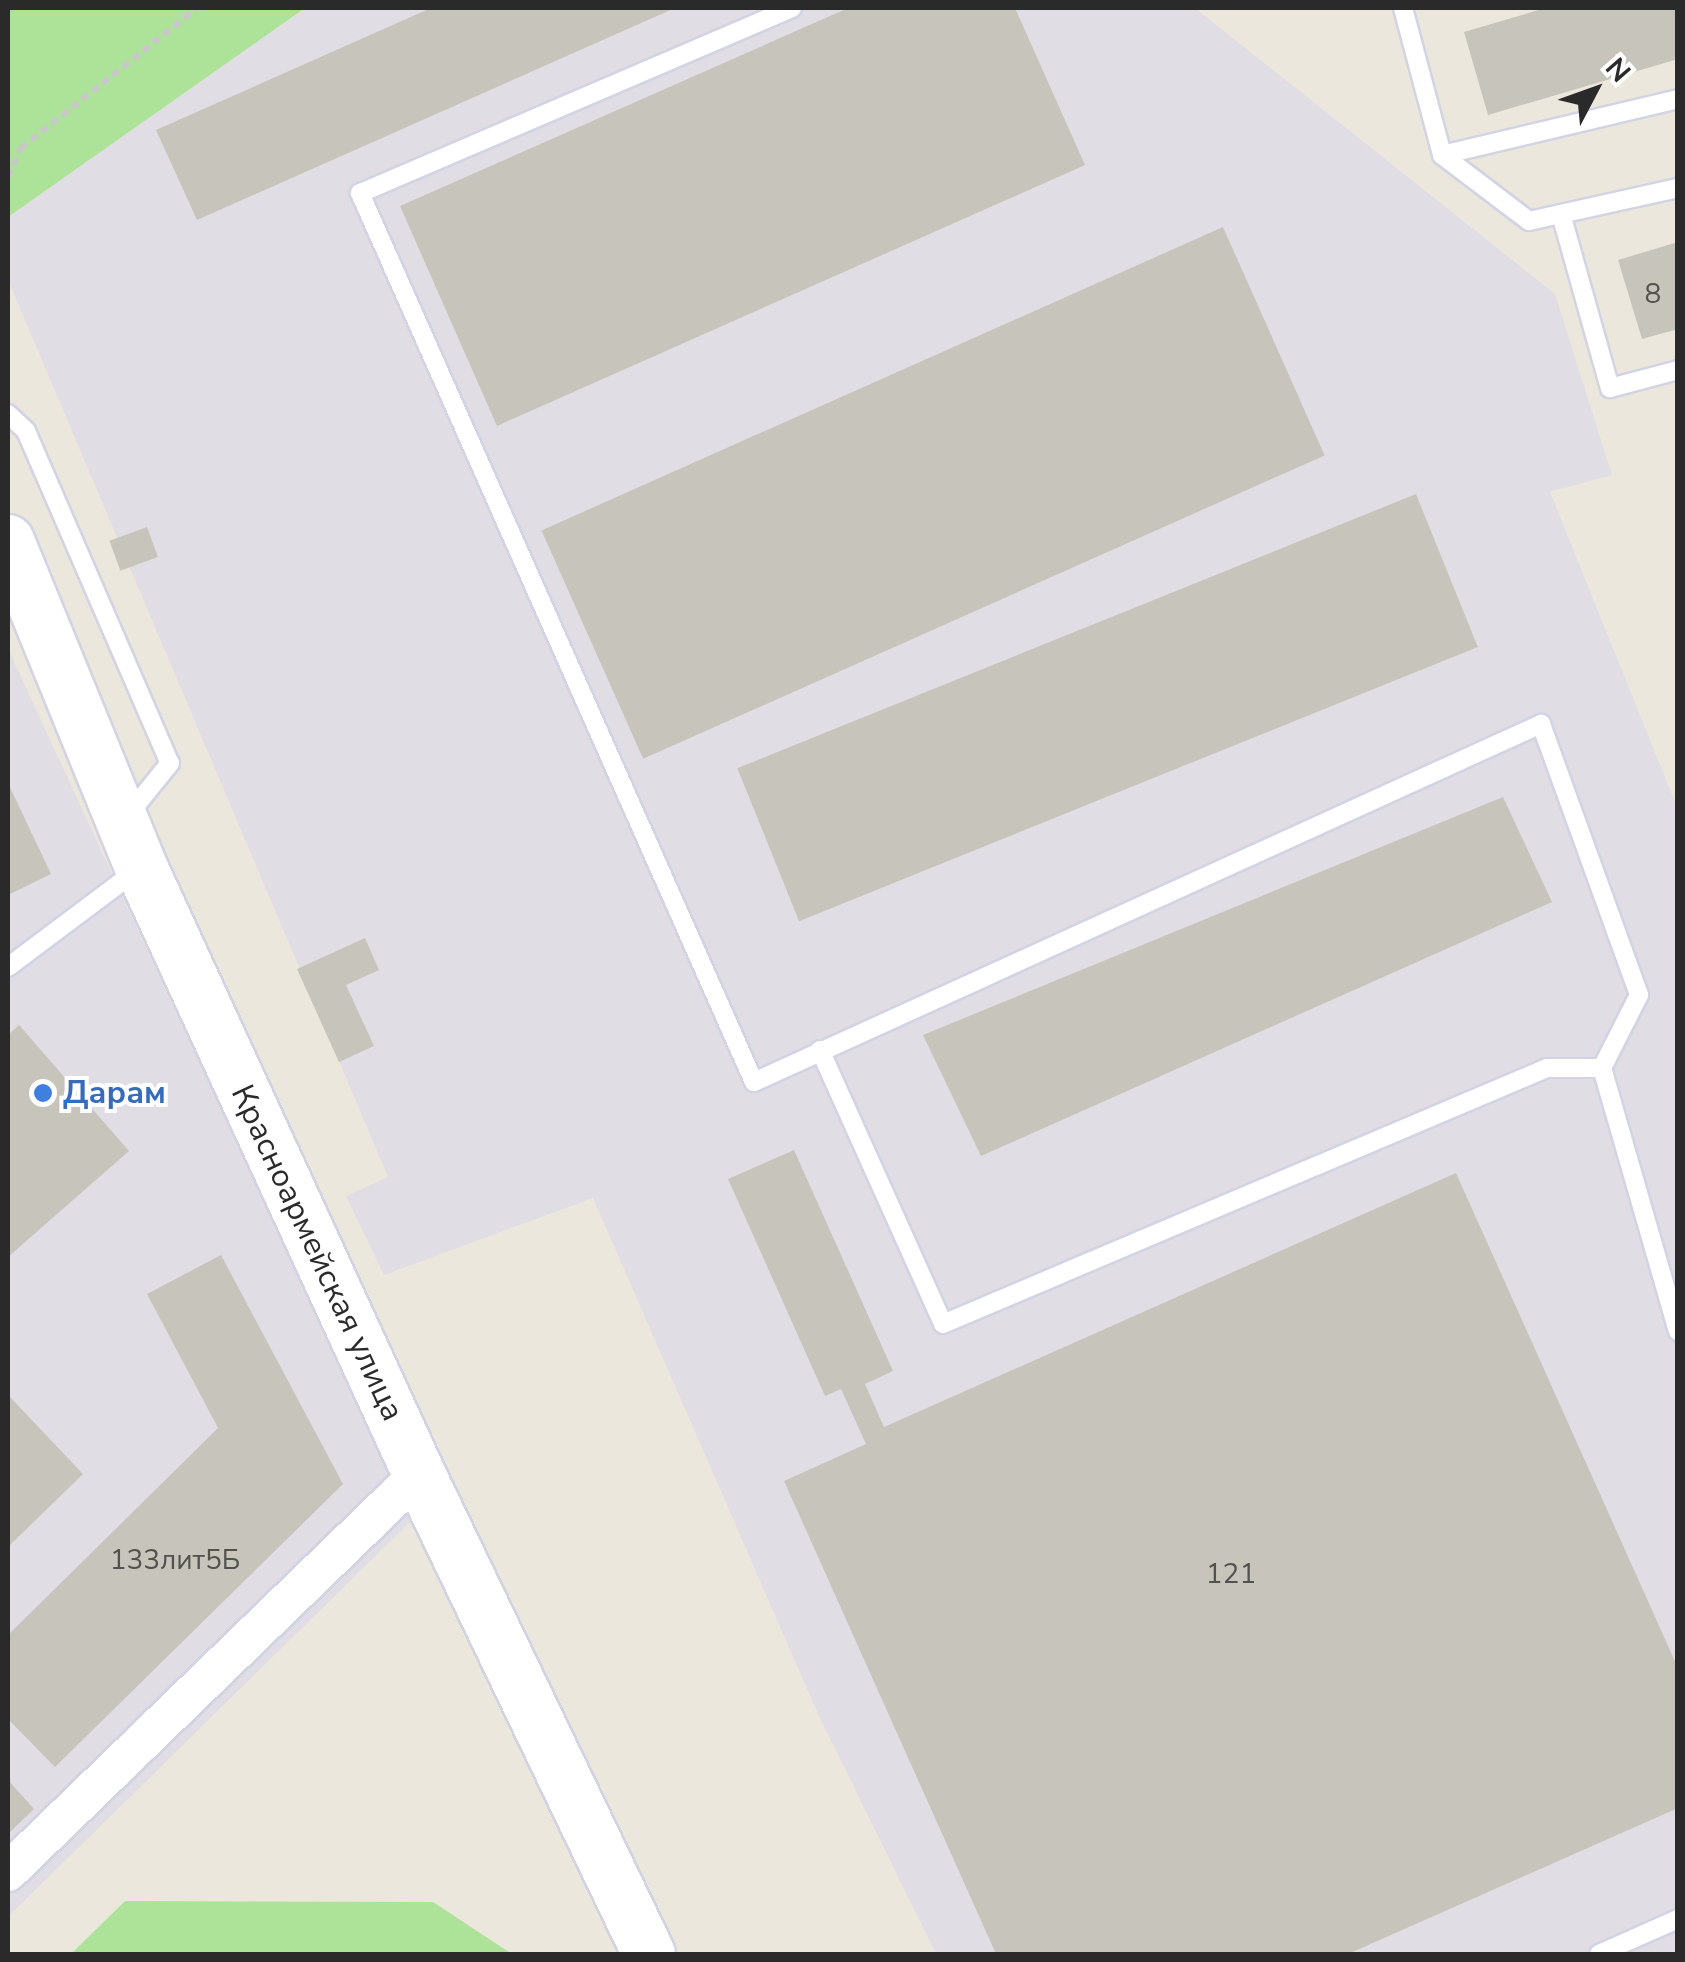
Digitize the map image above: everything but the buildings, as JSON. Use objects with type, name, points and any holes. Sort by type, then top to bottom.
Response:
[{"type":"street","name":"Красноармейская улица","points":[[8,541],[132,845],[419,1474],[649,1954]]},
{"type":"street","points":[[8,1872],[419,1474]]},
{"type":"lane","points":[[792,8],[360,193],[754,1082],[1542,724],[1638,995],[1602,1068],[1678,1331]]},
{"type":"lane","points":[[1402,8],[1442,156],[1529,222],[1678,188]]},
{"type":"lane","points":[[1442,156],[1678,99]]},
{"type":"lane","points":[[1561,214],[1610,388],[1678,370]]},
{"type":"lane","points":[[8,414],[26,432],[170,763],[132,845],[8,966]]},
{"type":"lane","points":[[820,1050],[943,1324],[1547,1068],[1602,1068]]},
{"type":"lane","points":[[1599,1954],[1678,1919]]},
{"type":"path","points":[[8,177],[22,148],[198,8]]},
{"type":"shaded area","points":[[305,8],[1195,8],[1555,294],[1612,475],[1550,492],[1677,807],[1677,1954],[936,1954],[819,1716],[593,1198],[384,1275],[346,1196],[388,1177],[8,280],[8,217]]},
{"type":"shaded area","points":[[8,649],[411,1521],[8,1917]]},
{"type":"green space","points":[[8,8],[305,8],[8,217]]},
{"type":"green space","points":[[125,1901],[433,1902],[512,1954],[71,1954]]},
{"type":"place","name":"Дарам","points":[[43,1093]]}]
